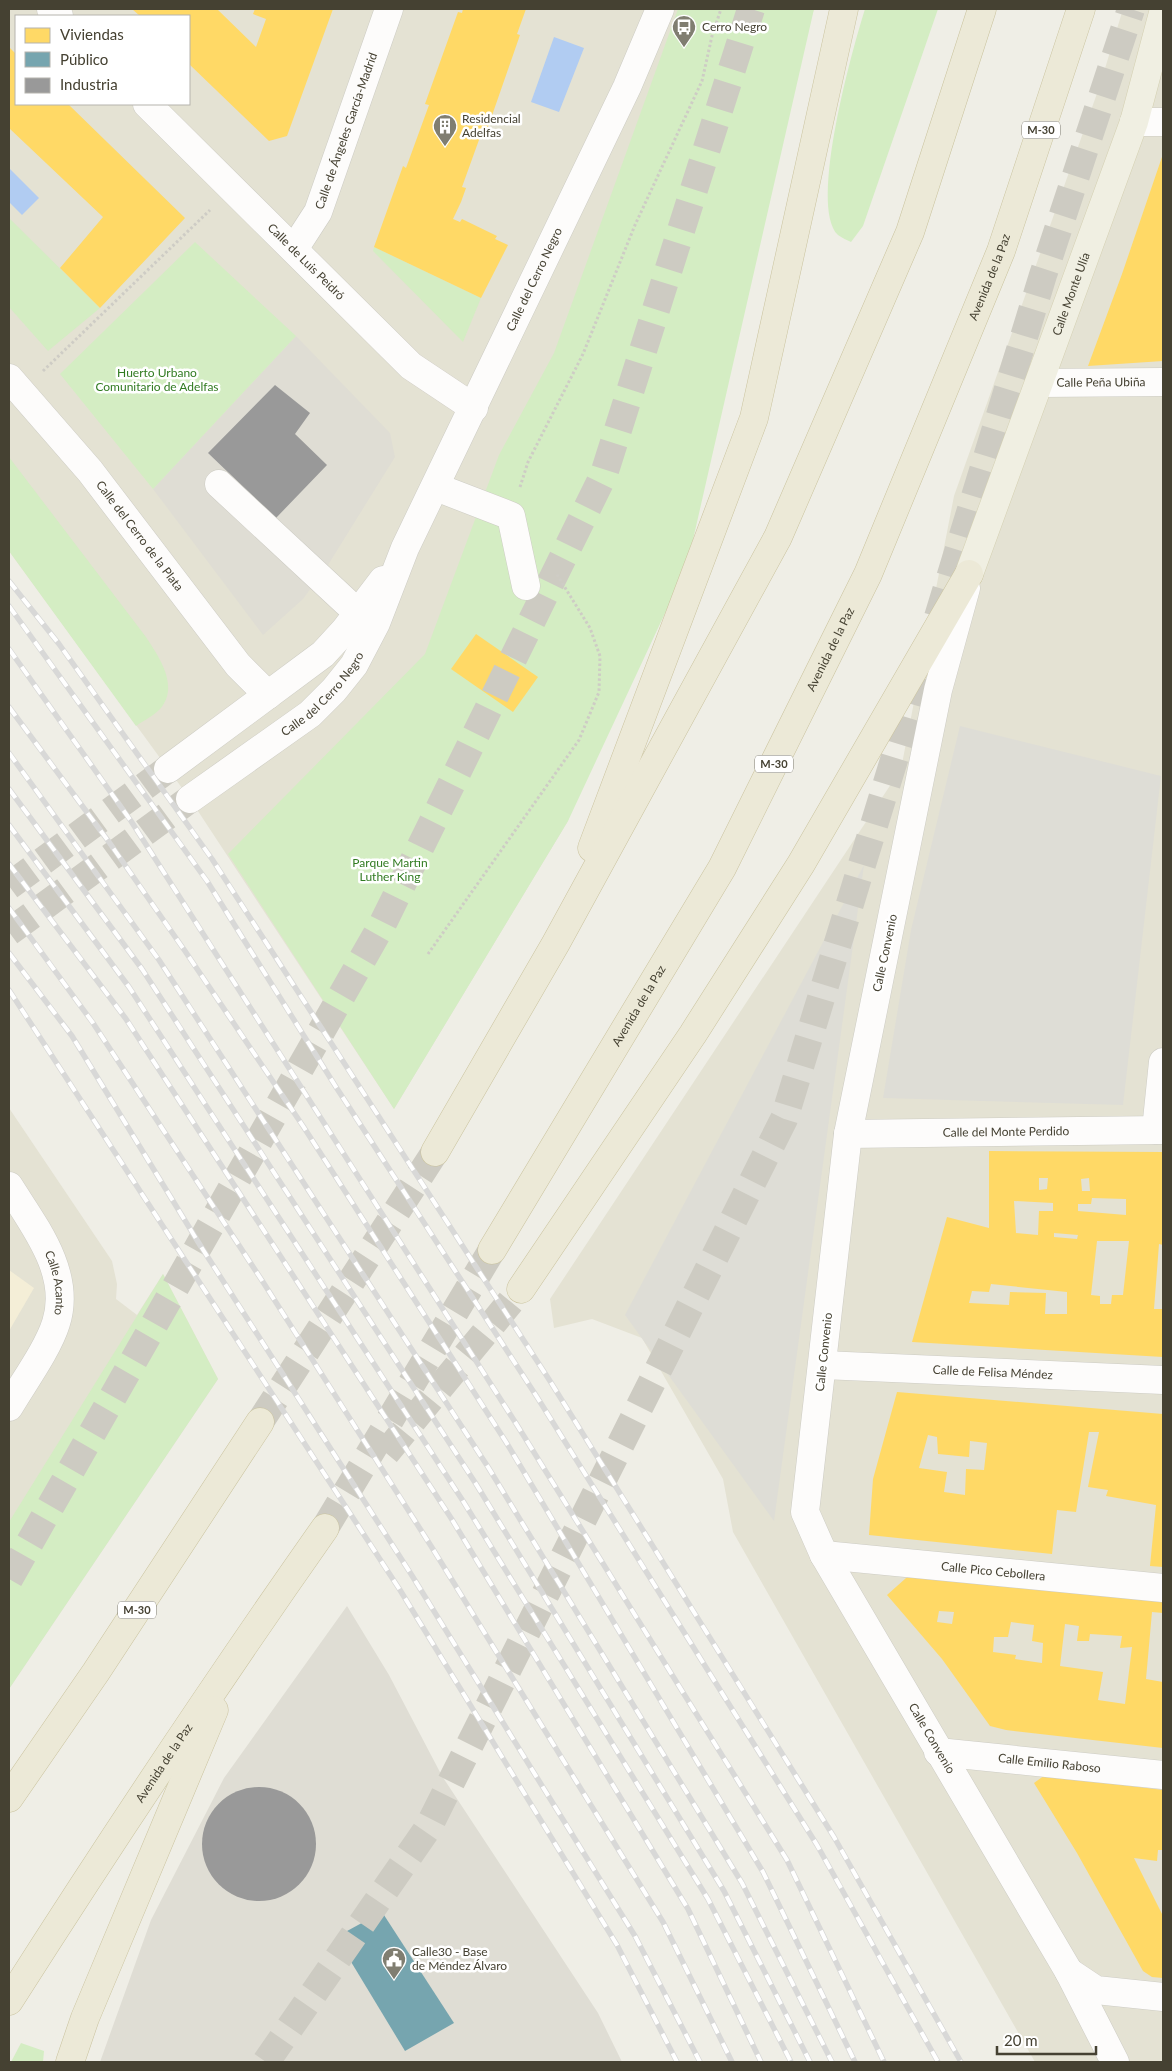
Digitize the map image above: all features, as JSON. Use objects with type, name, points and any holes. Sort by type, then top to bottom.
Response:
[{"type":"highway","points":[[556,943],[754,418],[844,9]]},
{"type":"highway","points":[[435,1152],[556,943],[778,537],[910,232],[982,9]]},
{"type":"highway","name":"Avenida de la Paz","points":[[492,1250],[722,868],[868,574],[1001,251],[1081,9]]},
{"type":"highway","points":[[520,1289],[692,1034],[801,864],[969,574]]},
{"type":"highway","name":"M-30","points":[[9,1797],[96,1672],[260,1422]]},
{"type":"highway","name":"Avenida de la Paz","points":[[9,2001],[92,1871],[240,1650],[325,1528]]},
{"type":"highway","points":[[70,2062],[85,2018],[240,1650]]},
{"type":"main road","name":"Calle Monte Ulía","points":[[969,574],[1134,122],[1163,13]]},
{"type":"street","name":"Calle de Ángeles García-Madrid","points":[[294,249],[318,212],[389,9]]},
{"type":"street","name":"Calle del Cerro Negro","points":[[190,799],[310,714],[334,690],[354,665],[376,623],[405,548],[627,87],[660,9]]},
{"type":"street","name":"Calle de Luis Peidró","points":[[148,105],[411,366],[474,408]]},
{"type":"street","points":[[1134,122],[1163,122]]},
{"type":"street","name":"Calle Peña Ubiña","points":[[1040,383],[1163,382]]},
{"type":"street","name":"Calle del Cerro de la Plata","points":[[15,385],[96,478],[238,665],[268,695]]},
{"type":"street","points":[[220,484],[358,613]]},
{"type":"street","points":[[436,487],[511,516],[526,586]]},
{"type":"street","name":"Calle del Cerro Negro","points":[[168,769],[323,654],[358,613],[405,548]]},
{"type":"street","name":"Calle Convenio","points":[[969,574],[938,690],[848,1134],[805,1512],[824,1556],[1069,1972],[1115,2062]]},
{"type":"street","points":[[1160,1130],[1163,1062]]},
{"type":"street","name":"Calle del Monte Perdido","points":[[848,1134],[1160,1130]]},
{"type":"street","name":"Calle Acanto","points":[[9,1186],[38,1231],[52,1260],[59,1286],[60,1306],[56,1325],[9,1407]]},
{"type":"street","name":"Calle de Felisa Méndez","points":[[823,1365],[1163,1380]]},
{"type":"street","name":"Calle Pico Cebollera","points":[[824,1556],[1163,1588]]},
{"type":"street","name":"Calle Emilio Raboso","points":[[938,1752],[1163,1774]]},
{"type":"street","points":[[1069,1972],[1096,1990],[1163,1997]]},
{"type":"path","points":[[511,516],[528,462],[583,354],[635,225],[702,81],[712,36],[721,9]]},
{"type":"path","points":[[15,385],[232,188]]},
{"type":"path","points":[[428,954],[579,740],[599,692],[600,656],[590,628],[551,565]]},
{"type":"shaded area","points":[[9,9],[814,9],[568,821],[394,1109],[190,799],[9,551]]},
{"type":"shaded area","points":[[1123,9],[1163,9],[1163,2062],[1035,2062],[733,1532],[723,1479],[642,1338],[592,1319],[554,1328],[550,1299],[901,769],[954,496],[1100,85]]},
{"type":"shaded area","points":[[296,336],[390,433],[395,457],[328,565],[303,599],[263,635],[153,489]]},
{"type":"shaded area","points":[[960,726],[1161,776],[1123,1105],[883,1098],[911,930]]},
{"type":"shaded area","points":[[864,865],[774,1521],[625,1315]]},
{"type":"shaded area","points":[[9,1108],[112,1261],[117,1284],[116,1299],[137,1315],[163,1274],[218,1379],[9,1689]]},
{"type":"shaded area","points":[[9,1270],[34,1288],[9,1331]]},
{"type":"shaded area","points":[[347,1606],[389,1675],[442,1776],[598,2013],[622,2062],[100,2062],[151,1920],[224,1778]]},
{"type":"green space","name":"Parque Martin Luther King","points":[[678,9],[814,9],[687,566],[568,821],[394,1109],[228,854],[425,654],[499,455],[554,353]]},
{"type":"green space","points":[[865,9],[938,9],[863,226],[851,242],[838,235],[830,219],[828,193],[830,161],[843,90]]},
{"type":"green space","points":[[9,218],[100,308],[48,351],[9,307]]},
{"type":"green space","name":"Huerto Urbano Comunitario de Adelfas","points":[[195,242],[296,336],[153,489],[60,374]]},
{"type":"green space","points":[[374,247],[481,298],[463,342],[373,251]]},
{"type":"green space","points":[[9,457],[146,637],[161,662],[168,681],[166,699],[158,711],[136,726],[9,551]]},
{"type":"green space","points":[[163,1274],[218,1379],[9,1689],[9,1522]]},
{"type":"green space","points":[[21,2043],[44,2051],[43,2062],[11,2062]]},
{"type":"water","points":[[554,37],[584,48],[559,112],[531,102]]},
{"type":"water","points":[[9,168],[39,198],[22,215],[9,202]]},
{"type":"building: Viviendas","points":[[132,9],[217,9],[256,47],[266,19],[253,14],[255,9],[333,9],[287,136],[269,141],[190,65],[190,15],[139,15]]},
{"type":"building: Viviendas","name":"Residencial Adelfas","points":[[463,9],[526,9],[517,34],[520,35],[488,127],[484,126],[462,187],[466,188],[453,219],[460,222],[462,219],[497,236],[495,239],[508,245],[481,298],[374,247],[403,166],[406,168],[429,105],[425,104],[458,12],[462,13]]},
{"type":"building: Viviendas","points":[[9,47],[15,53],[15,105],[69,105],[185,218],[100,308],[60,268],[103,217],[9,128]]},
{"type":"building: Viviendas","points":[[1163,154],[1163,361],[1088,366],[1122,274]]},
{"type":"building: Viviendas","points":[[476,634],[538,677],[513,712],[451,669]]},
{"type":"building: Viviendas","points":[[989,1151],[1163,1152],[1163,1245],[1159,1244],[1154,1309],[1163,1309],[1163,1357],[912,1342],[947,1217],[989,1228]],"holes":[[[1039,1178],[1048,1178],[1047,1189],[1039,1190]],[[1089,1178],[1090,1191],[1082,1191],[1081,1179]],[[1092,1198],[1126,1199],[1126,1215],[1078,1211],[1078,1204],[1091,1204]],[[1014,1201],[1053,1203],[1053,1211],[1039,1211],[1038,1235],[1016,1233]],[[1054,1233],[1078,1235],[1077,1239],[1054,1237]],[[1097,1241],[1129,1241],[1123,1295],[1112,1295],[1111,1304],[1100,1304],[1100,1296],[1091,1295]],[[991,1284],[1067,1292],[1067,1314],[1045,1314],[1046,1293],[1010,1292],[1009,1305],[969,1303],[972,1291],[989,1292]]]},
{"type":"building: Viviendas","points":[[897,1392],[1163,1414],[1163,1567],[1150,1566],[1156,1505],[1106,1496],[1108,1490],[1088,1487],[1099,1432],[1089,1432],[1076,1512],[1057,1510],[1052,1554],[869,1535],[873,1479]],"holes":[[[928,1435],[937,1437],[938,1454],[969,1457],[970,1441],[987,1443],[984,1470],[966,1469],[965,1495],[944,1492],[947,1472],[919,1468]]]},
{"type":"building: Viviendas","points":[[915,1570],[1163,1596],[1163,1613],[1152,1612],[1146,1679],[1163,1682],[1163,1748],[1006,1730],[990,1726],[942,1659],[887,1595]],"holes":[[[939,1611],[954,1612],[952,1624],[937,1622]],[[1011,1622],[1034,1625],[1032,1641],[1043,1643],[1042,1663],[1015,1659],[1016,1655],[993,1652],[994,1637],[1008,1637]],[[1065,1624],[1079,1626],[1077,1641],[1089,1641],[1090,1634],[1122,1636],[1120,1648],[1132,1647],[1125,1704],[1098,1700],[1103,1672],[1060,1666]]]},
{"type":"building: Viviendas","points":[[1045,1775],[1163,1790],[1163,1850],[1158,1850],[1157,1861],[1134,1858],[1163,1916],[1163,1978],[1152,1977],[1143,1971],[1077,1853],[1034,1783]]},
{"type":"building: Público","name":"Calle30 - Base de Méndez Álvaro","points":[[382,1912],[454,2023],[405,2051],[336,1937]]},
{"type":"building: Industria","points":[[275,385],[310,413],[295,434],[327,465],[276,518],[208,453]]},
{"type":"building: Industria","points":[[259,1787],[281,1792],[299,1804],[311,1822],[316,1844],[311,1866],[299,1884],[281,1896],[259,1901],[237,1896],[219,1884],[207,1866],[202,1844],[207,1822],[219,1804],[237,1792]]},
{"type":"tunnel","points":[[9,1579],[383,923],[604,474],[751,9]]},
{"type":"tunnel","points":[[938,617],[1043,275],[1131,9]]},
{"type":"tunnel","points":[[266,2062],[428,1828],[784,1119],[924,662]]},
{"type":"tunnel","points":[[9,886],[168,769]]},
{"type":"tunnel","points":[[9,932],[190,799]]},
{"type":"tunnel","points":[[260,1422],[435,1152]]},
{"type":"tunnel","points":[[325,1528],[492,1250]]},
{"type":"tunnel","points":[[386,1453],[521,1289]]},
{"type":"railway","points":[[9,581],[59,644],[212,859],[550,1381],[834,1837],[961,2062]]},
{"type":"railway","points":[[9,606],[207,881],[336,1087],[537,1397],[817,1845],[938,2062]]},
{"type":"railway","points":[[9,649],[131,821],[517,1425],[787,1860],[884,2062]]},
{"type":"railway","points":[[9,707],[109,842],[185,951],[303,1126],[506,1442],[763,1872],[855,2062]]},
{"type":"railway","points":[[9,753],[159,960],[488,1467],[742,1883],[832,2062]]},
{"type":"railway","points":[[9,789],[142,969],[476,1484],[724,1891],[810,2062]]},
{"type":"railway","points":[[9,825],[129,987],[463,1501],[708,1899],[791,2062]]},
{"type":"railway","points":[[9,864],[126,1019],[451,1518],[688,1909],[761,2062]]},
{"type":"railway","points":[[9,908],[93,1023],[263,1282],[431,1546],[663,1922],[732,2062]]},
{"type":"railway","points":[[9,953],[72,1036],[200,1245],[411,1574],[635,1936],[700,2062]]},
{"type":"railway","points":[[9,990],[400,1590],[617,1945],[677,2062]]},
{"type":"place","name":"Cerro Negro","points":[[684,48]]},
{"type":"place","name":"Residencial Adelfas","points":[[445,147]]},
{"type":"place","name":"Calle30 - Base de Méndez Álvaro","points":[[394,1980]]}]
